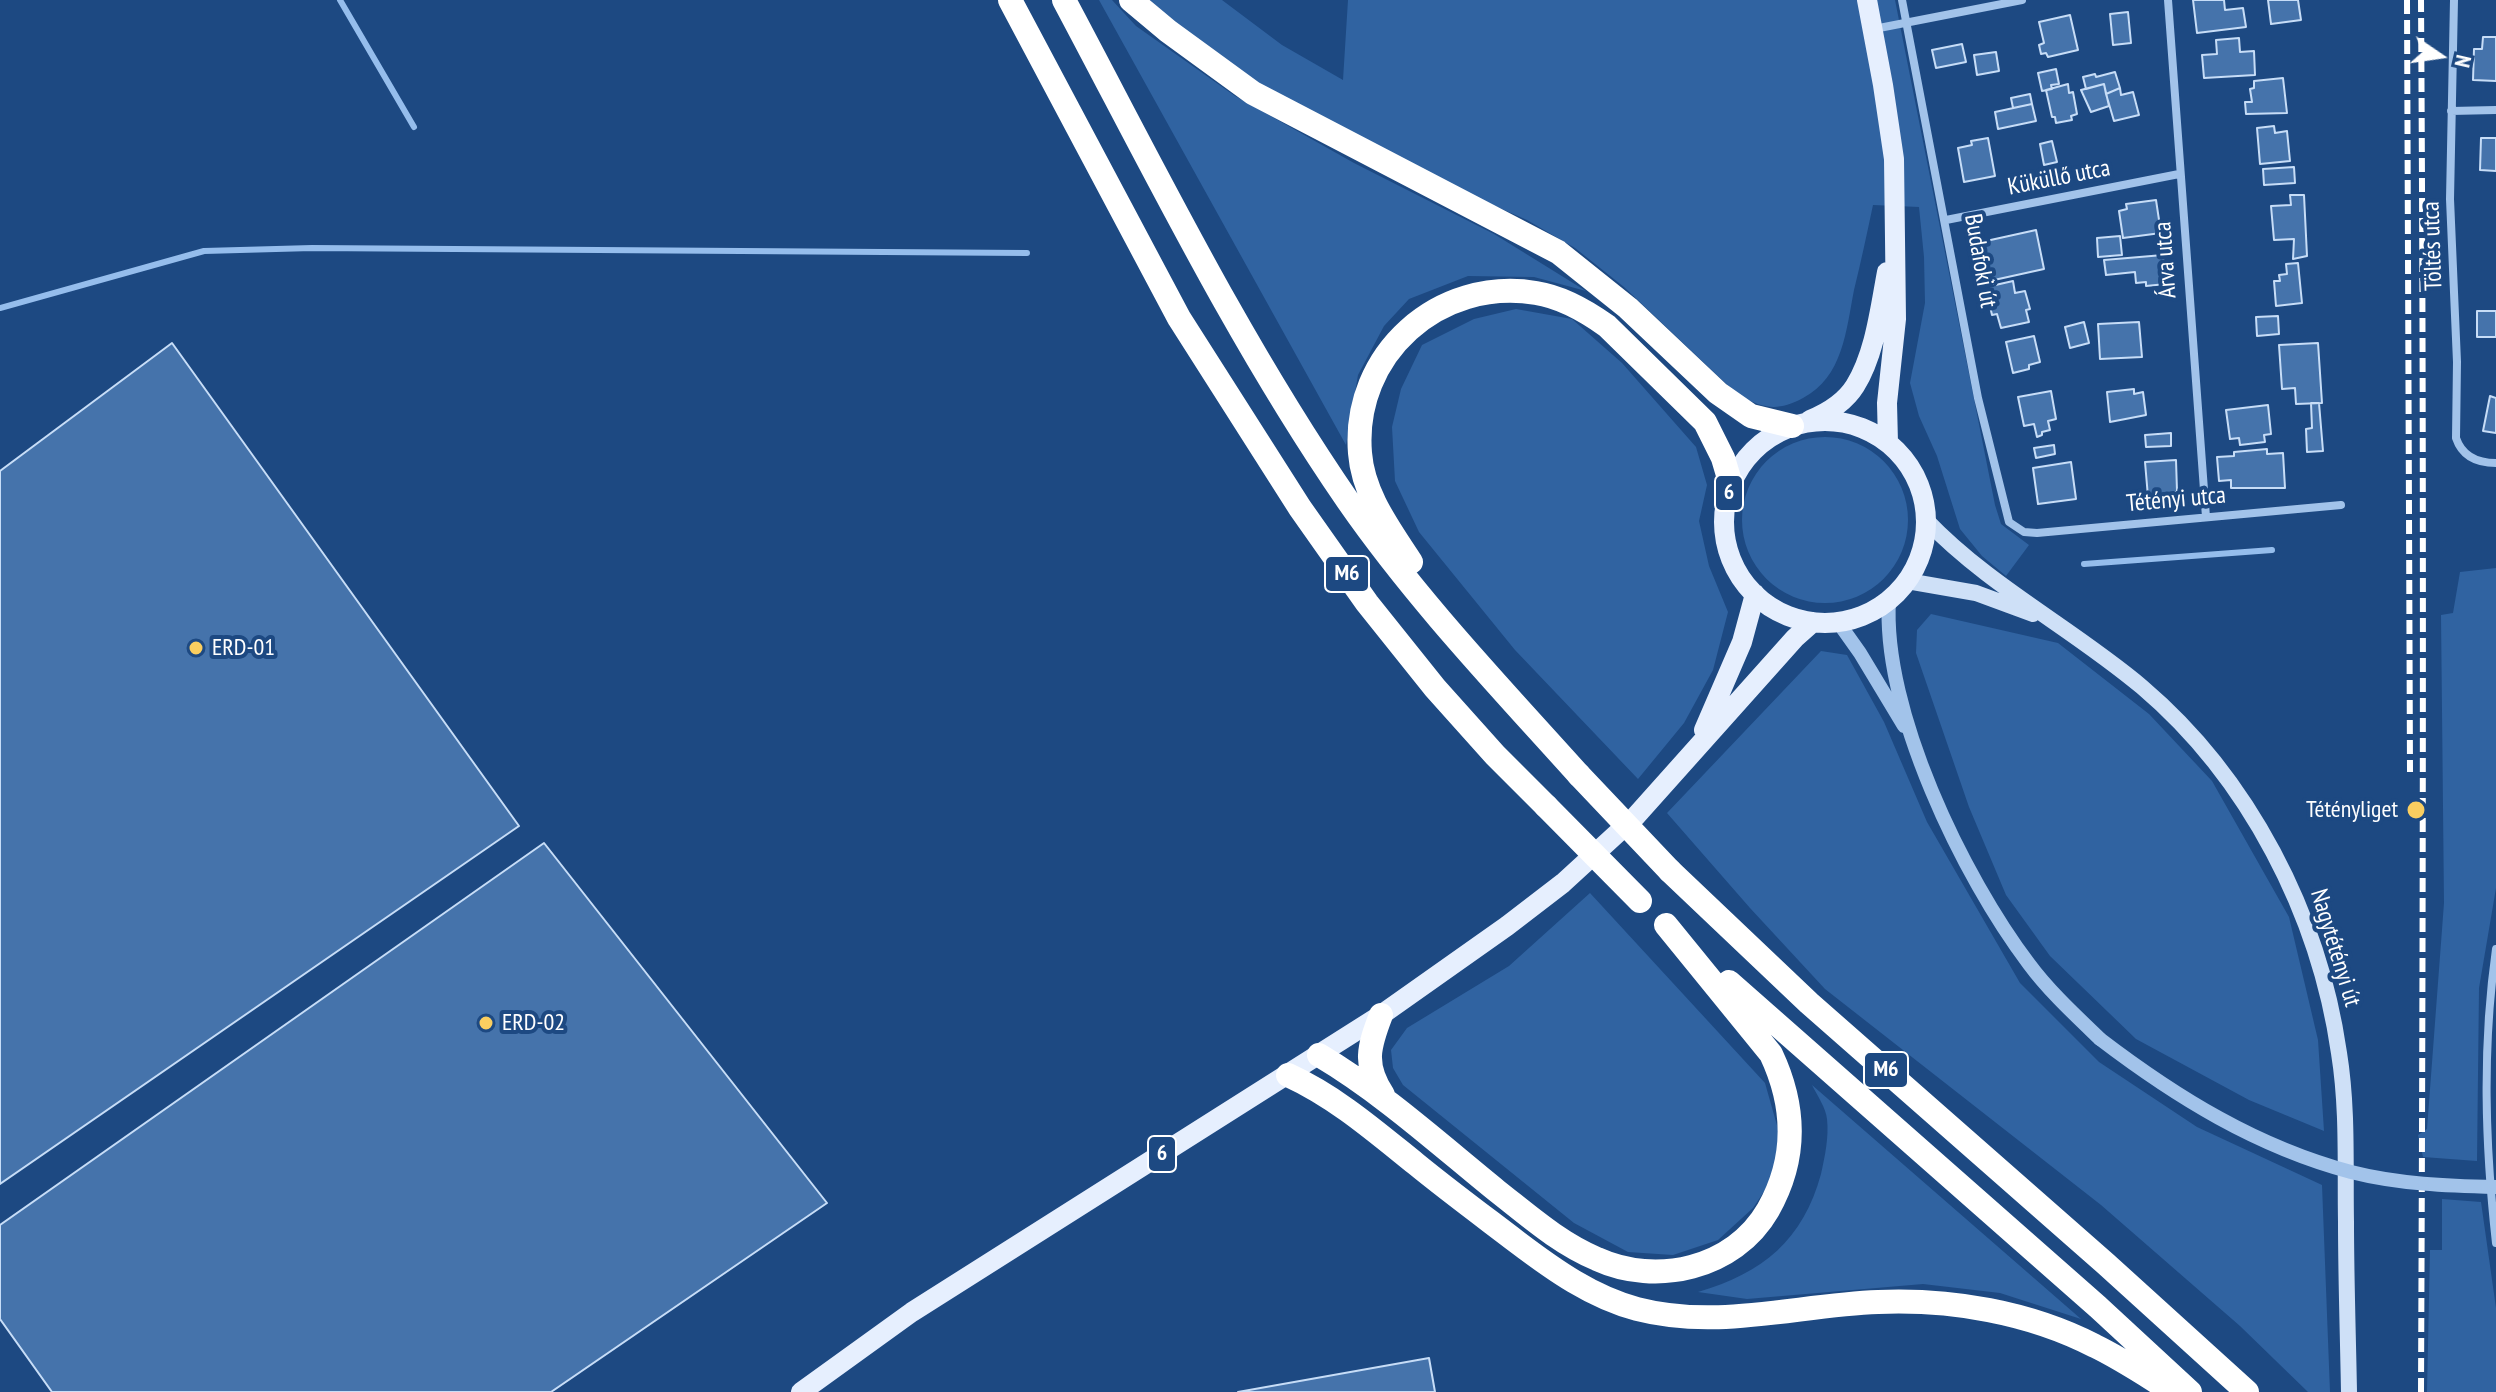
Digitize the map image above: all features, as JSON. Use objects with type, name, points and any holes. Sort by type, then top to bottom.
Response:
[{"type":"highway","name":"M6","points":[[1010,0],[1179,318],[1300,508],[1367,603],[1435,688],[1495,755],[1640,901],[2190,1392]]},
{"type":"highway","name":"M6","points":[[1064,0],[1233,316],[1297,422],[1348,501],[1394,563],[1468,651],[1670,871],[1809,1003],[2247,1392]]},
{"type":"highway","points":[[1131,0],[1253,93],[1558,252],[1628,308],[1718,393],[1751,416],[1800,424]]},
{"type":"highway","points":[[1468,651],[1376,507],[1365,480],[1360,453],[1360,428],[1370,381],[1394,344],[1407,329],[1424,317],[1476,295],[1513,291],[1553,297],[1593,316],[1626,343],[1705,422],[1723,458],[1731,485]]},
{"type":"highway","points":[[1319,1055],[1351,1074],[1544,1228],[1600,1261],[1635,1270],[1692,1268],[1721,1255],[1753,1230],[1777,1193],[1787,1164],[1791,1137],[1790,1109],[1783,1079],[1766,1047],[1666,925]]},
{"type":"highway","points":[[1381,1015],[1369,1061],[1372,1079],[1386,1101]]},
{"type":"highway","points":[[1319,1055],[1329,1083],[1344,1106]]},
{"type":"highway","points":[[1288,1075],[1318,1088],[1344,1106],[1450,1192],[1555,1271],[1618,1302],[1661,1313],[1718,1319],[1877,1302],[1925,1302],[1977,1308],[2019,1317],[2073,1336],[2103,1350],[2173,1392]]},
{"type":"main road","name":"6","points":[[1867,0],[1894,159],[1896,319],[1887,403],[1888,443]]},
{"type":"main road","name":"6","points":[[1800,424],[1841,422],[1874,433],[1888,443],[1912,469],[1919,485],[1926,520],[1922,552],[1907,581],[1874,610],[1838,622],[1813,622],[1792,617],[1755,594],[1742,579],[1727,543],[1726,504],[1731,485],[1755,449],[1772,435],[1827,413],[1855,386],[1870,348],[1893,239]]},
{"type":"main road","name":"Nagytétényi út","points":[[1926,520],[1945,539],[2046,618],[2143,688],[2228,781],[2262,831],[2289,883],[2313,943],[2330,1001],[2339,1054],[2347,1131],[2349,1392]]},
{"type":"main road","name":"Nagytétényi út","points":[[1907,581],[1976,593],[2046,618]]},
{"type":"main road","name":"6","points":[[1696,749],[1742,642],[1755,594]]},
{"type":"main road","name":"6","points":[[801,1392],[912,1312],[1381,1015],[1507,926],[1563,883],[1635,817],[1795,638],[1813,622]]},
{"type":"street","name":"Budafoki út","points":[[1902,0],[1978,398],[2006,512],[2015,528]]},
{"type":"street","points":[[1873,29],[2022,0]]},
{"type":"street","name":"Árva utca","points":[[2168,0],[2206,517]]},
{"type":"street","name":"Töltés utca","points":[[2454,0],[2450,199],[2457,362],[2456,438],[2459,449],[2471,459],[2496,463]]},
{"type":"street","points":[[2451,111],[2496,110]]},
{"type":"street","name":"Küküllő utca","points":[[1946,220],[2179,174]]},
{"type":"street","name":"Tétényi utca","points":[[2015,528],[2037,533],[2341,505]]},
{"type":"street","points":[[1889,600],[1888,622],[1894,670],[1913,741],[1954,841],[1989,906],[2029,965],[2061,1002],[2100,1039],[2147,1075],[2200,1109],[2297,1155],[2353,1173],[2446,1186],[2496,1187]]},
{"type":"street","points":[[1838,622],[1913,741]]},
{"type":"street","points":[[2496,949],[2490,994],[2485,1104],[2488,1176],[2496,1243]]},
{"type":"shaded area","points":[[1099,0],[1112,0],[1136,26],[1235,96],[1354,163],[1494,234],[1586,291],[1534,277],[1468,276],[1409,299],[1384,326],[1358,375],[1346,445]]},
{"type":"shaded area","points":[[1150,0],[1222,0],[1282,45],[1343,80],[1348,0],[1895,0],[1995,505],[2001,524],[2029,545],[2006,576],[1982,556],[1960,529],[1937,456],[1919,416],[1910,383],[1925,303],[1919,207],[1873,205],[1845,337],[1835,365],[1827,378],[1803,398],[1778,407],[1763,406],[1739,396],[1624,287],[1575,248],[1527,220],[1447,185],[1248,80]]},
{"type":"shaded area","points":[[1516,309],[1572,319],[1622,363],[1696,447],[1707,485],[1699,521],[1709,566],[1728,612],[1713,670],[1684,723],[1638,779],[1515,650],[1419,532],[1395,481],[1392,427],[1401,389],[1422,345],[1474,319]]},
{"type":"shaded area","points":[[1825,437],[1857,443],[1884,461],[1902,488],[1908,520],[1902,552],[1884,579],[1857,597],[1825,603],[1793,597],[1766,579],[1748,552],[1742,520],[1748,488],[1766,461],[1793,443]]},
{"type":"shaded area","points":[[2496,568],[2496,888],[2479,988],[2477,1161],[2423,1157],[2418,1135],[2427,1129],[2444,903],[2441,615],[2453,613],[2460,572]]},
{"type":"shaded area","points":[[1931,614],[2058,643],[2149,714],[2212,781],[2289,917],[2318,1040],[2324,1131],[2249,1100],[2136,1039],[2050,956],[2006,895],[1969,807],[1916,653],[1917,630]]},
{"type":"shaded area","points":[[1821,651],[1847,655],[1884,722],[1927,822],[2020,983],[2099,1062],[2197,1127],[2322,1185],[2330,1392],[2308,1392],[2240,1326],[2101,1205],[1825,989],[1667,813]]},
{"type":"shaded area","points":[[1590,893],[1765,1083],[1780,1136],[1775,1175],[1753,1208],[1718,1240],[1673,1255],[1628,1252],[1574,1223],[1403,1085],[1393,1068],[1391,1050],[1407,1028],[1509,966]]},
{"type":"shaded area","points":[[1812,1085],[2081,1319],[2000,1293],[1923,1284],[1747,1299],[1698,1292],[1761,1264],[1777,1251],[1803,1218],[1821,1174],[1827,1140],[1826,1115]]},
{"type":"shaded area","points":[[2442,1199],[2481,1202],[2496,1308],[2496,1392],[2427,1392],[2430,1250],[2442,1250]]},
{"type":"building","points":[[2193,0],[2224,0],[2225,10],[2243,8],[2246,27],[2197,33]]},
{"type":"building","points":[[2268,0],[2298,0],[2301,20],[2271,24]]},
{"type":"building","points":[[2128,12],[2131,43],[2113,45],[2110,14]]},
{"type":"building","points":[[2070,15],[2078,50],[2048,57],[2046,53],[2041,54],[2039,45],[2044,43],[2039,22]]},
{"type":"building","points":[[2483,37],[2496,37],[2496,81],[2473,80],[2474,49],[2482,49]]},
{"type":"building","points":[[2239,38],[2240,52],[2254,51],[2255,75],[2204,78],[2202,55],[2217,54],[2216,40]]},
{"type":"building","points":[[1962,44],[1966,62],[1936,68],[1932,50]]},
{"type":"building","points":[[1996,52],[1999,71],[1977,75],[1974,55]]},
{"type":"building","points":[[2056,69],[2059,84],[2042,91],[2038,73]]},
{"type":"building","points":[[2115,72],[2120,88],[2106,94],[2104,84],[2086,89],[2083,77]]},
{"type":"building","points":[[2283,78],[2287,113],[2246,114],[2245,102],[2252,102],[2250,89],[2254,88],[2254,81]]},
{"type":"building","points":[[2068,84],[2069,93],[2073,92],[2077,114],[2071,116],[2072,120],[2056,123],[2046,90]]},
{"type":"building","points":[[2104,84],[2109,106],[2091,112],[2081,90]]},
{"type":"building","points":[[2120,88],[2121,95],[2133,92],[2139,115],[2114,121],[2106,94]]},
{"type":"building","points":[[2030,94],[2032,104],[2013,108],[2011,98]]},
{"type":"building","points":[[2032,104],[2036,121],[1998,129],[1995,112]]},
{"type":"building","points":[[2274,126],[2275,133],[2287,131],[2290,161],[2260,164],[2257,128]]},
{"type":"building","points":[[1988,138],[1995,176],[1964,182],[1958,148],[1972,145],[1971,141]]},
{"type":"building","points":[[2481,138],[2496,138],[2496,171],[2480,170]]},
{"type":"building","points":[[2052,141],[2057,162],[2044,165],[2040,144]]},
{"type":"building","points":[[2294,167],[2295,183],[2264,185],[2263,169]]},
{"type":"building","points":[[2290,195],[2304,195],[2307,256],[2293,259],[2294,239],[2274,240],[2271,206],[2291,205]]},
{"type":"building","points":[[2156,200],[2161,233],[2123,238],[2119,211],[2127,209],[2126,204]]},
{"type":"building","points":[[2036,230],[2044,269],[1985,282],[1977,243]]},
{"type":"building","points":[[2120,236],[2122,255],[2098,257],[2097,238]]},
{"type":"building","points":[[2163,255],[2166,284],[2146,286],[2146,282],[2136,283],[2135,272],[2106,275],[2104,260]]},
{"type":"building","points":[[2298,263],[2302,303],[2276,306],[2274,281],[2280,281],[2279,275],[2287,274],[2286,264]]},
{"type":"building","points":[[2013,281],[2015,293],[2025,291],[2030,309],[2026,310],[2029,322],[2001,328],[1997,314],[1992,315],[1987,293],[1992,292],[1991,286]]},
{"type":"building","points":[[2477,311],[2496,311],[2496,337],[2477,337]]},
{"type":"building","points":[[2278,316],[2279,334],[2257,336],[2256,317]]},
{"type":"building","points":[[2084,322],[2089,343],[2070,348],[2065,327]]},
{"type":"building","points":[[2139,322],[2142,357],[2100,359],[2098,324]]},
{"type":"building","points":[[2034,336],[2040,362],[2013,373],[2006,342]]},
{"type":"building","name":"ERD-01","points":[[172,343],[519,826],[0,1184],[0,471]]},
{"type":"building","points":[[2318,343],[2322,403],[2296,404],[2295,388],[2282,389],[2279,345]]},
{"type":"building","points":[[2134,389],[2134,394],[2143,392],[2146,415],[2110,422],[2107,392]]},
{"type":"building","points":[[2051,391],[2056,419],[2048,421],[2050,430],[2037,437],[2034,424],[2024,426],[2018,397]]},
{"type":"building","points":[[2490,396],[2496,398],[2496,433],[2483,431]]},
{"type":"building","points":[[2311,403],[2319,403],[2323,451],[2307,452],[2306,429],[2312,428]]},
{"type":"building","points":[[2268,405],[2271,434],[2264,435],[2265,442],[2240,445],[2239,438],[2230,439],[2226,410]]},
{"type":"building","points":[[2171,433],[2171,446],[2146,447],[2145,435]]},
{"type":"building","points":[[2054,445],[2055,454],[2036,458],[2034,448]]},
{"type":"building","points":[[2267,449],[2267,454],[2283,453],[2285,488],[2231,488],[2231,480],[2219,481],[2217,457]]},
{"type":"building","points":[[2176,460],[2177,491],[2172,496],[2148,497],[2145,462]]},
{"type":"building","points":[[2071,462],[2076,499],[2038,504],[2033,468]]},
{"type":"building","name":"ERD-02","points":[[544,843],[827,1203],[551,1392],[52,1392],[0,1319],[0,1225]]},
{"type":"building","points":[[1429,1358],[1435,1392],[1238,1392]]},
{"type":"waterway","points":[[340,0],[414,127]]},
{"type":"waterway","points":[[0,308],[204,251],[312,248],[1027,253]]},
{"type":"waterway","points":[[2084,564],[2272,550]]},
{"type":"railway","points":[[2407,0],[2410,772]]},
{"type":"railway","points":[[2421,0],[2421,1392]]},
{"type":"place","name":"ERD-01","points":[[196,648]]},
{"type":"place","name":"Tétényliget","points":[[2416,810]]},
{"type":"place","name":"ERD-02","points":[[486,1023]]}]
